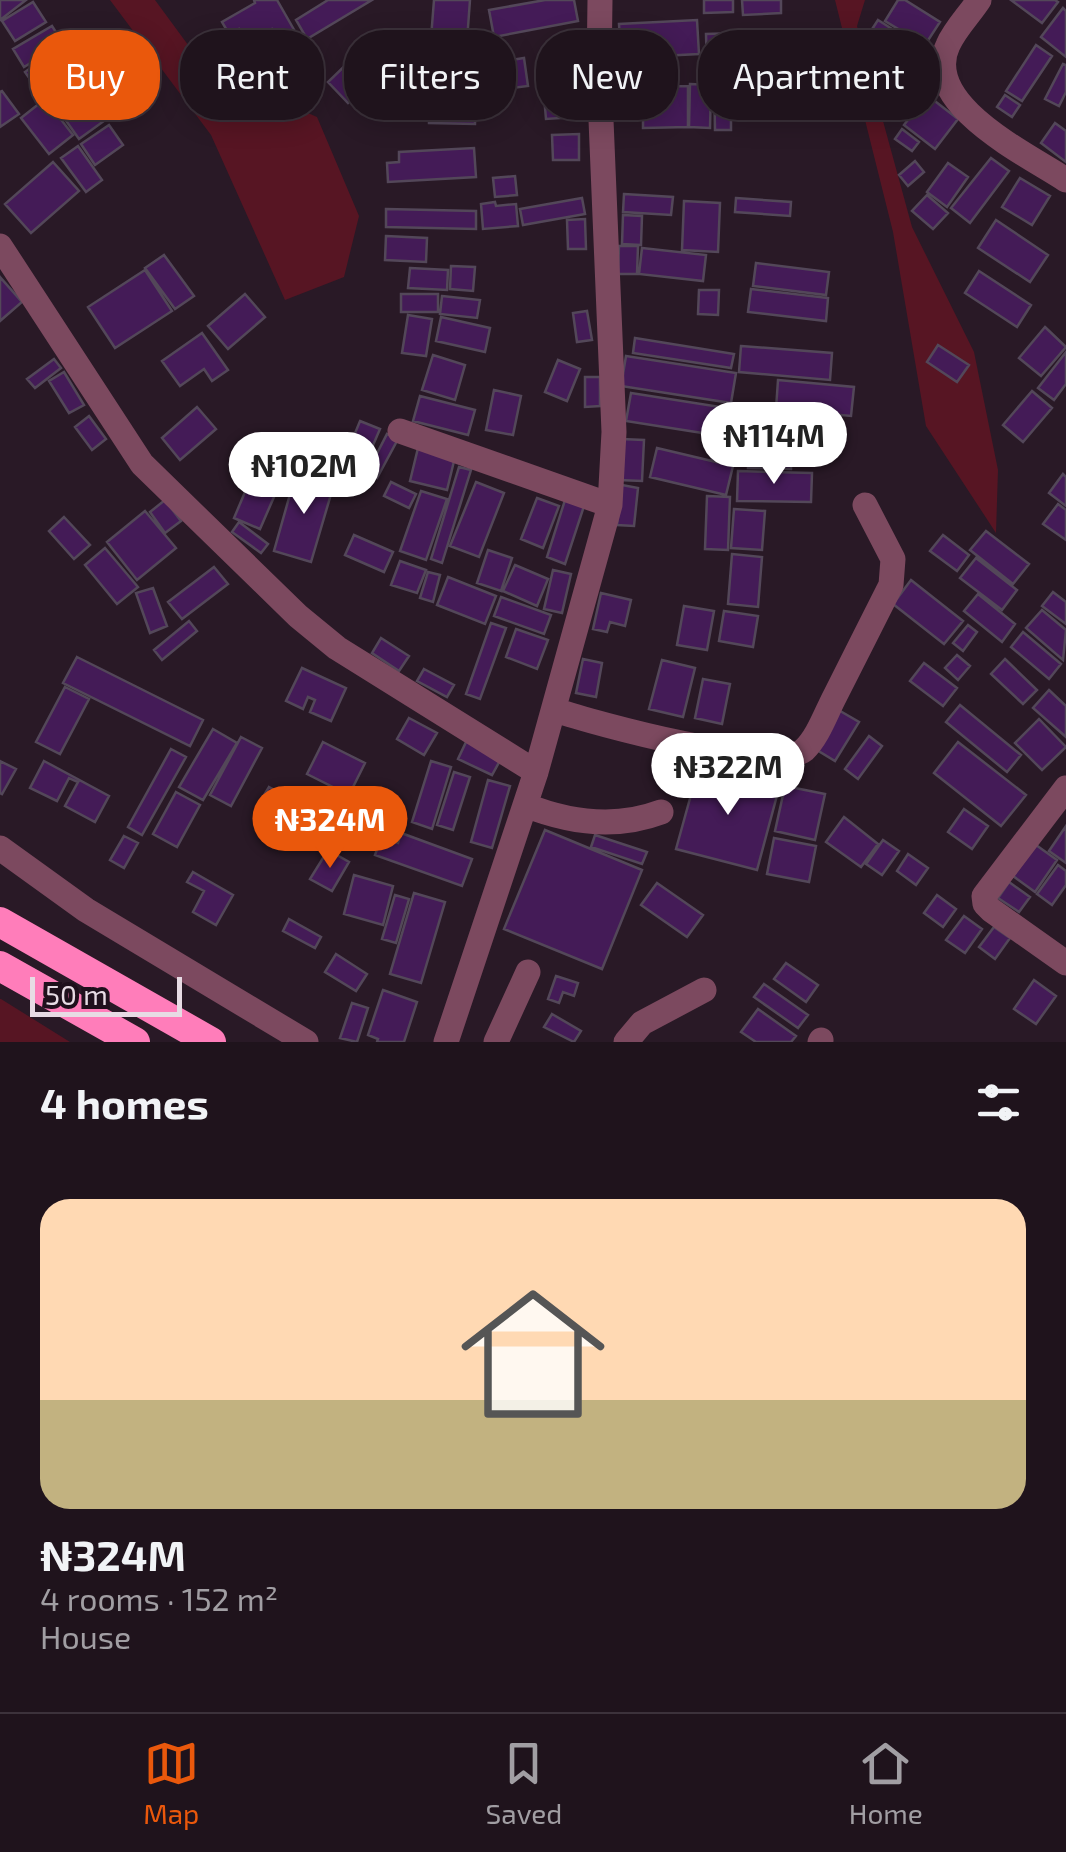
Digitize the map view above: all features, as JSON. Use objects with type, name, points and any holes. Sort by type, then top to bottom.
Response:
[{"type":"highway","points":[[0,922],[212,1042]]},
{"type":"highway","points":[[0,966],[135,1042]]},
{"type":"street","points":[[446,1042],[526,805],[610,505],[614,432],[599,72],[600,0]]},
{"type":"street","points":[[979,0],[948,45],[944,64],[951,96],[970,116],[1066,180]]},
{"type":"street","points":[[0,246],[142,464],[298,616],[337,648],[536,772]]},
{"type":"street","points":[[400,431],[610,505]]},
{"type":"street","points":[[555,710],[730,752],[792,756],[803,751],[820,726],[891,586],[893,559],[864,505]]},
{"type":"street","points":[[1066,788],[989,887],[984,901],[1066,964]]},
{"type":"street","points":[[526,805],[550,815],[610,823],[661,812]]},
{"type":"street","points":[[0,848],[86,910],[306,1042]]},
{"type":"street","points":[[496,1042],[528,972]]},
{"type":"street","points":[[626,1042],[642,1023],[704,990]]},
{"type":"shaded area","points":[[110,0],[155,0],[180,34],[180,94],[160,67],[160,30],[132,30]]},
{"type":"shaded area","points":[[835,0],[865,0],[858,30],[842,30]]},
{"type":"shaded area","points":[[200,120],[318,120],[359,216],[344,277],[285,300],[211,135]]},
{"type":"shaded area","points":[[865,120],[883,120],[912,227],[974,352],[998,470],[996,533],[926,426],[893,232]]},
{"type":"shaded area","points":[[1,999],[70,1042],[0,1042]]},
{"type":"building","points":[[0,0],[26,0],[0,20]]},
{"type":"building","points":[[254,0],[277,0],[294,30],[227,30],[222,22],[255,3]]},
{"type":"building","points":[[328,0],[372,0],[322,30],[302,30],[296,20]]},
{"type":"building","points":[[434,0],[470,0],[468,30],[432,30]]},
{"type":"building","points":[[545,0],[574,0],[578,21],[516,33],[493,30],[489,10]]},
{"type":"building","points":[[704,0],[733,0],[733,12],[704,13]]},
{"type":"building","points":[[742,0],[781,0],[781,13],[743,15]]},
{"type":"building","points":[[898,0],[905,0],[940,22],[935,30],[900,30],[885,21]]},
{"type":"building","points":[[1011,0],[1055,0],[1058,2],[1042,23]]},
{"type":"building","points":[[33,2],[46,22],[15,41],[2,21]]},
{"type":"building","points":[[1063,8],[1066,11],[1066,57],[1041,37]]},
{"type":"building","points":[[697,20],[698,54],[678,55],[678,30],[619,30],[619,24]]},
{"type":"building","points":[[878,20],[894,30],[872,30]]},
{"type":"building","points":[[30,39],[30,63],[24,67],[13,49]]},
{"type":"building","points":[[1036,45],[1052,56],[1022,101],[1006,91]]},
{"type":"building","points":[[524,58],[528,86],[516,88],[516,59]]},
{"type":"building","points":[[1063,64],[1066,92],[1059,106],[1045,99]]},
{"type":"building","points":[[344,67],[344,99],[328,82]]},
{"type":"building","points":[[690,84],[698,84],[698,120],[710,120],[710,128],[689,127]]},
{"type":"building","points":[[678,86],[688,86],[688,127],[643,128],[643,120],[678,120]]},
{"type":"building","points":[[0,92],[19,114],[0,127]]},
{"type":"building","points":[[1005,95],[1020,105],[1012,117],[997,107]]},
{"type":"building","points":[[940,105],[958,119],[935,149],[904,125],[908,120],[940,120]]},
{"type":"building","points":[[30,111],[30,120],[61,120],[73,135],[49,154],[21,118]]},
{"type":"building","points":[[66,120],[105,120],[79,139]]},
{"type":"building","points":[[429,120],[475,120],[475,124]]},
{"type":"building","points":[[715,120],[731,120],[731,130],[715,130]]},
{"type":"building","points":[[1055,123],[1066,131],[1066,162],[1041,143]]},
{"type":"building","points":[[109,125],[123,145],[95,165],[81,144]]},
{"type":"building","points":[[902,129],[919,142],[912,151],[895,139]]},
{"type":"building","points":[[579,134],[579,160],[553,160],[552,135]]},
{"type":"building","points":[[78,146],[102,180],[86,192],[61,158]]},
{"type":"building","points":[[474,148],[476,177],[388,182],[387,163],[399,162],[399,152]]},
{"type":"building","points":[[991,158],[1009,171],[970,223],[951,208]]},
{"type":"building","points":[[915,161],[924,172],[908,186],[899,175]]},
{"type":"building","points":[[53,162],[79,191],[31,233],[5,204]]},
{"type":"building","points":[[948,163],[968,177],[947,207],[927,192]]},
{"type":"building","points":[[515,176],[517,195],[495,197],[493,178]]},
{"type":"building","points":[[1020,178],[1050,196],[1032,225],[1002,207]]},
{"type":"building","points":[[624,194],[673,197],[671,215],[623,212]]},
{"type":"building","points":[[927,195],[948,213],[933,229],[912,211]]},
{"type":"building","points":[[582,198],[585,214],[523,225],[520,209]]},
{"type":"building","points":[[736,198],[791,202],[790,216],[735,212]]},
{"type":"building","points":[[684,201],[720,203],[718,252],[682,250]]},
{"type":"building","points":[[495,202],[496,206],[516,204],[518,226],[483,229],[481,204]]},
{"type":"building","points":[[386,209],[476,211],[476,229],[386,227]]},
{"type":"building","points":[[623,215],[642,216],[641,245],[622,244]]},
{"type":"building","points":[[585,219],[586,249],[568,249],[567,220]]},
{"type":"building","points":[[996,220],[1048,255],[1030,282],[978,248]]},
{"type":"building","points":[[386,236],[427,238],[426,262],[385,260]]},
{"type":"building","points":[[619,246],[638,246],[637,274],[618,274]]},
{"type":"building","points":[[642,248],[706,255],[703,281],[639,274]]},
{"type":"building","points":[[164,255],[194,296],[175,309],[145,268]]},
{"type":"building","points":[[756,263],[829,272],[826,295],[753,286]]},
{"type":"building","points":[[451,266],[475,267],[473,291],[450,289]]},
{"type":"building","points":[[410,268],[448,270],[447,290],[408,288]]},
{"type":"building","points":[[145,270],[172,311],[115,348],[88,307]]},
{"type":"building","points":[[979,271],[1031,305],[1017,327],[965,293]]},
{"type":"building","points":[[0,277],[22,302],[0,321]]},
{"type":"building","points":[[751,289],[828,298],[826,321],[748,312]]},
{"type":"building","points":[[699,290],[719,290],[718,315],[698,314]]},
{"type":"building","points":[[245,294],[265,317],[228,349],[208,326]]},
{"type":"building","points":[[401,294],[438,294],[438,312],[401,312]]},
{"type":"building","points":[[442,296],[480,300],[477,318],[440,314]]},
{"type":"building","points":[[587,311],[592,340],[577,342],[573,313]]},
{"type":"building","points":[[408,315],[432,319],[426,356],[402,353]]},
{"type":"building","points":[[441,317],[490,328],[485,352],[436,341]]},
{"type":"building","points":[[1045,327],[1066,347],[1041,376],[1019,358]]},
{"type":"building","points":[[202,333],[228,370],[212,381],[204,369],[180,386],[162,361]]},
{"type":"building","points":[[635,338],[734,354],[731,368],[633,353]]},
{"type":"building","points":[[938,345],[969,365],[957,382],[927,362]]},
{"type":"building","points":[[741,346],[832,353],[830,380],[739,372]]},
{"type":"building","points":[[1066,352],[1066,384],[1054,400],[1038,388]]},
{"type":"building","points":[[433,355],[465,365],[455,400],[422,390]]},
{"type":"building","points":[[626,356],[736,373],[731,403],[621,386]]},
{"type":"building","points":[[54,359],[61,368],[35,388],[27,379]]},
{"type":"building","points":[[558,360],[580,369],[567,401],[545,392]]},
{"type":"building","points":[[64,372],[84,405],[69,413],[49,381]]},
{"type":"building","points":[[585,377],[600,377],[600,406],[585,407]]},
{"type":"building","points":[[778,380],[854,387],[851,416],[776,409]]},
{"type":"building","points":[[494,390],[521,396],[513,435],[486,430]]},
{"type":"building","points":[[1032,391],[1052,408],[1023,442],[1003,425]]},
{"type":"building","points":[[631,393],[733,409],[728,437],[626,421]]},
{"type":"building","points":[[420,396],[475,410],[468,435],[413,421]]},
{"type":"building","points":[[197,407],[216,429],[180,460],[162,438]]},
{"type":"building","points":[[738,411],[833,419],[831,443],[736,436]]},
{"type":"building","points":[[89,416],[106,439],[92,450],[75,427]]},
{"type":"building","points":[[360,421],[380,429],[361,473],[342,465]]},
{"type":"building","points":[[387,434],[398,439],[377,478],[367,473]]},
{"type":"building","points":[[714,438],[737,440],[734,461],[712,459]]},
{"type":"building","points":[[621,439],[644,440],[642,481],[619,480]]},
{"type":"building","points":[[749,443],[792,444],[791,469],[748,468]]},
{"type":"building","points":[[288,448],[326,463],[319,478],[282,464]]},
{"type":"building","points":[[418,448],[455,457],[447,490],[410,481]]},
{"type":"building","points":[[657,448],[733,466],[726,495],[650,477]]},
{"type":"building","points":[[459,467],[471,470],[442,563],[431,559]]},
{"type":"building","points":[[738,471],[812,473],[811,502],[737,501]]},
{"type":"building","points":[[296,473],[334,484],[311,562],[274,551]]},
{"type":"building","points":[[1063,474],[1066,477],[1066,506],[1049,493]]},
{"type":"building","points":[[251,478],[277,490],[260,529],[234,518]]},
{"type":"building","points":[[391,482],[416,494],[409,508],[384,496]]},
{"type":"building","points":[[476,482],[504,493],[479,557],[450,546]]},
{"type":"building","points":[[622,485],[638,488],[634,526],[617,525]]},
{"type":"building","points":[[421,491],[447,499],[426,560],[400,551]]},
{"type":"building","points":[[707,496],[730,497],[728,550],[705,549]]},
{"type":"building","points":[[537,498],[559,506],[543,548],[521,539]]},
{"type":"building","points":[[165,500],[181,521],[165,533],[150,512]]},
{"type":"building","points":[[565,500],[584,506],[565,564],[547,557]]},
{"type":"building","points":[[1058,504],[1066,510],[1066,540],[1043,524]]},
{"type":"building","points":[[734,509],[765,511],[762,550],[731,548]]},
{"type":"building","points":[[145,511],[176,548],[137,580],[107,542]]},
{"type":"building","points":[[64,517],[90,545],[74,559],[49,531]]},
{"type":"building","points":[[239,522],[268,544],[261,553],[232,532]]},
{"type":"building","points":[[986,531],[1029,564],[1013,584],[970,550]]},
{"type":"building","points":[[354,535],[393,552],[384,572],[345,555]]},
{"type":"building","points":[[943,535],[969,555],[957,571],[930,551]]},
{"type":"building","points":[[105,548],[138,587],[117,604],[85,565]]},
{"type":"building","points":[[488,550],[512,558],[501,591],[477,583]]},
{"type":"building","points":[[732,554],[762,557],[758,607],[728,604]]},
{"type":"building","points":[[976,558],[1017,590],[1002,610],[960,578]]},
{"type":"building","points":[[400,561],[426,570],[417,593],[391,585]]},
{"type":"building","points":[[515,565],[548,579],[537,606],[503,591]]},
{"type":"building","points":[[214,567],[228,584],[182,619],[168,602]]},
{"type":"building","points":[[553,570],[571,574],[562,613],[544,609]]},
{"type":"building","points":[[428,572],[440,575],[433,602],[420,598]]},
{"type":"building","points":[[448,577],[496,596],[485,624],[437,605]]},
{"type":"building","points":[[911,580],[963,621],[944,644],[893,604]]},
{"type":"building","points":[[153,588],[167,626],[150,633],[136,593]]},
{"type":"building","points":[[1053,592],[1066,602],[1066,624],[1042,606]]},
{"type":"building","points":[[601,593],[631,600],[625,626],[610,622],[607,632],[593,629]]},
{"type":"building","points":[[978,594],[1015,624],[1002,642],[964,611]]},
{"type":"building","points":[[501,597],[551,615],[544,634],[494,616]]},
{"type":"building","points":[[684,606],[714,611],[707,650],[677,645]]},
{"type":"building","points":[[1042,610],[1066,630],[1063,660],[1026,628]]},
{"type":"building","points":[[724,611],[758,616],[753,647],[719,641]]},
{"type":"building","points":[[189,621],[197,631],[162,660],[154,650]]},
{"type":"building","points":[[491,623],[506,628],[480,699],[466,694]]},
{"type":"building","points":[[968,625],[977,632],[963,651],[953,643]]},
{"type":"building","points":[[516,629],[548,640],[537,669],[506,657]]},
{"type":"building","points":[[1023,632],[1061,664],[1049,679],[1011,647]]},
{"type":"building","points":[[381,638],[409,656],[399,671],[372,653]]},
{"type":"building","points":[[957,655],[970,666],[958,680],[945,668]]},
{"type":"building","points":[[77,657],[203,720],[190,746],[63,683]]},
{"type":"building","points":[[583,659],[602,663],[596,697],[576,693]]},
{"type":"building","points":[[1005,659],[1037,690],[1023,704],[991,674]]},
{"type":"building","points":[[662,660],[695,668],[683,717],[649,709]]},
{"type":"building","points":[[924,663],[957,688],[943,706],[910,681]]},
{"type":"building","points":[[302,668],[346,688],[331,721],[310,712],[315,700],[308,697],[303,709],[286,701]]},
{"type":"building","points":[[424,669],[454,685],[447,697],[417,681]]},
{"type":"building","points":[[703,679],[730,684],[722,724],[695,718]]},
{"type":"building","points":[[65,687],[89,699],[60,754],[36,742]]},
{"type":"building","points":[[1049,690],[1066,706],[1066,737],[1033,708]]},
{"type":"building","points":[[960,705],[1021,755],[1007,772],[946,722]]},
{"type":"building","points":[[835,708],[859,722],[835,761],[812,747]]},
{"type":"building","points":[[409,718],[437,733],[424,755],[397,739]]},
{"type":"building","points":[[1039,719],[1066,747],[1042,770],[1015,743]]},
{"type":"building","points":[[213,729],[237,743],[203,800],[179,787]]},
{"type":"building","points":[[869,736],[882,746],[858,779],[845,769]]},
{"type":"building","points":[[241,737],[262,748],[231,806],[210,795]]},
{"type":"building","points":[[467,740],[502,757],[492,775],[458,759]]},
{"type":"building","points":[[323,742],[365,763],[349,795],[307,774]]},
{"type":"building","points":[[958,742],[1026,795],[1001,826],[934,773]]},
{"type":"building","points":[[171,749],[186,757],[142,835],[128,827]]},
{"type":"building","points":[[0,761],[16,769],[2,794],[0,793]]},
{"type":"building","points":[[44,761],[109,796],[95,822],[65,806],[78,782],[69,778],[57,801],[30,788]]},
{"type":"building","points":[[431,761],[451,767],[432,829],[412,822]]},
{"type":"building","points":[[699,766],[779,788],[757,870],[676,849]]},
{"type":"building","points":[[454,772],[470,777],[453,830],[437,825]]},
{"type":"building","points":[[488,780],[510,786],[492,848],[471,842]]},
{"type":"building","points":[[785,786],[825,794],[815,840],[775,831]]},
{"type":"building","points":[[269,787],[286,796],[278,810],[261,800]]},
{"type":"building","points":[[176,792],[200,805],[177,847],[153,834]]},
{"type":"building","points":[[350,802],[377,816],[366,837],[339,823]]},
{"type":"building","points":[[964,809],[988,826],[972,849],[948,832]]},
{"type":"building","points":[[844,817],[878,844],[861,867],[826,842]]},
{"type":"building","points":[[1066,826],[1066,863],[1049,851]]},
{"type":"building","points":[[385,828],[395,831],[391,841],[398,843],[401,833],[472,859],[462,886],[375,855]]},
{"type":"building","points":[[545,830],[642,870],[602,969],[504,929]]},
{"type":"building","points":[[595,835],[647,852],[642,864],[591,847]]},
{"type":"building","points":[[124,836],[138,843],[124,868],[110,860]]},
{"type":"building","points":[[774,838],[816,846],[809,882],[767,874]]},
{"type":"building","points":[[883,840],[899,851],[882,875],[866,864]]},
{"type":"building","points":[[1036,845],[1057,860],[1035,892],[1013,876]]},
{"type":"building","points":[[328,850],[349,862],[332,891],[310,879]]},
{"type":"building","points":[[908,854],[928,868],[916,885],[897,871]]},
{"type":"building","points":[[1058,865],[1066,871],[1066,885],[1052,905],[1037,894]]},
{"type":"building","points":[[193,872],[233,895],[216,925],[193,912],[204,891],[187,882]]},
{"type":"building","points":[[354,875],[393,886],[383,925],[344,914]]},
{"type":"building","points":[[1009,882],[1030,897],[1019,912],[998,898]]},
{"type":"building","points":[[657,883],[703,915],[687,937],[641,905]]},
{"type":"building","points":[[414,893],[445,902],[421,983],[390,974]]},
{"type":"building","points":[[395,895],[409,899],[396,943],[382,939]]},
{"type":"building","points":[[937,895],[956,909],[943,927],[924,913]]},
{"type":"building","points":[[964,916],[982,929],[965,953],[946,940]]},
{"type":"building","points":[[289,919],[321,937],[315,948],[283,931]]},
{"type":"building","points":[[994,927],[1010,938],[995,959],[979,947]]},
{"type":"building","points":[[336,954],[367,974],[356,991],[325,972]]},
{"type":"building","points":[[786,963],[818,985],[806,1002],[774,979]]},
{"type":"building","points":[[556,976],[578,983],[574,996],[563,992],[559,1003],[548,999]]},
{"type":"building","points":[[1034,980],[1056,996],[1036,1024],[1014,1009]]},
{"type":"building","points":[[764,984],[808,1015],[798,1028],[754,997]]},
{"type":"building","points":[[383,990],[417,1002],[404,1042],[377,1042],[368,1035]]},
{"type":"building","points":[[352,1003],[368,1008],[357,1042],[340,1038]]},
{"type":"building","points":[[758,1009],[796,1036],[791,1042],[756,1042],[741,1032]]},
{"type":"building","points":[[552,1014],[581,1031],[574,1042],[544,1027]]}]
